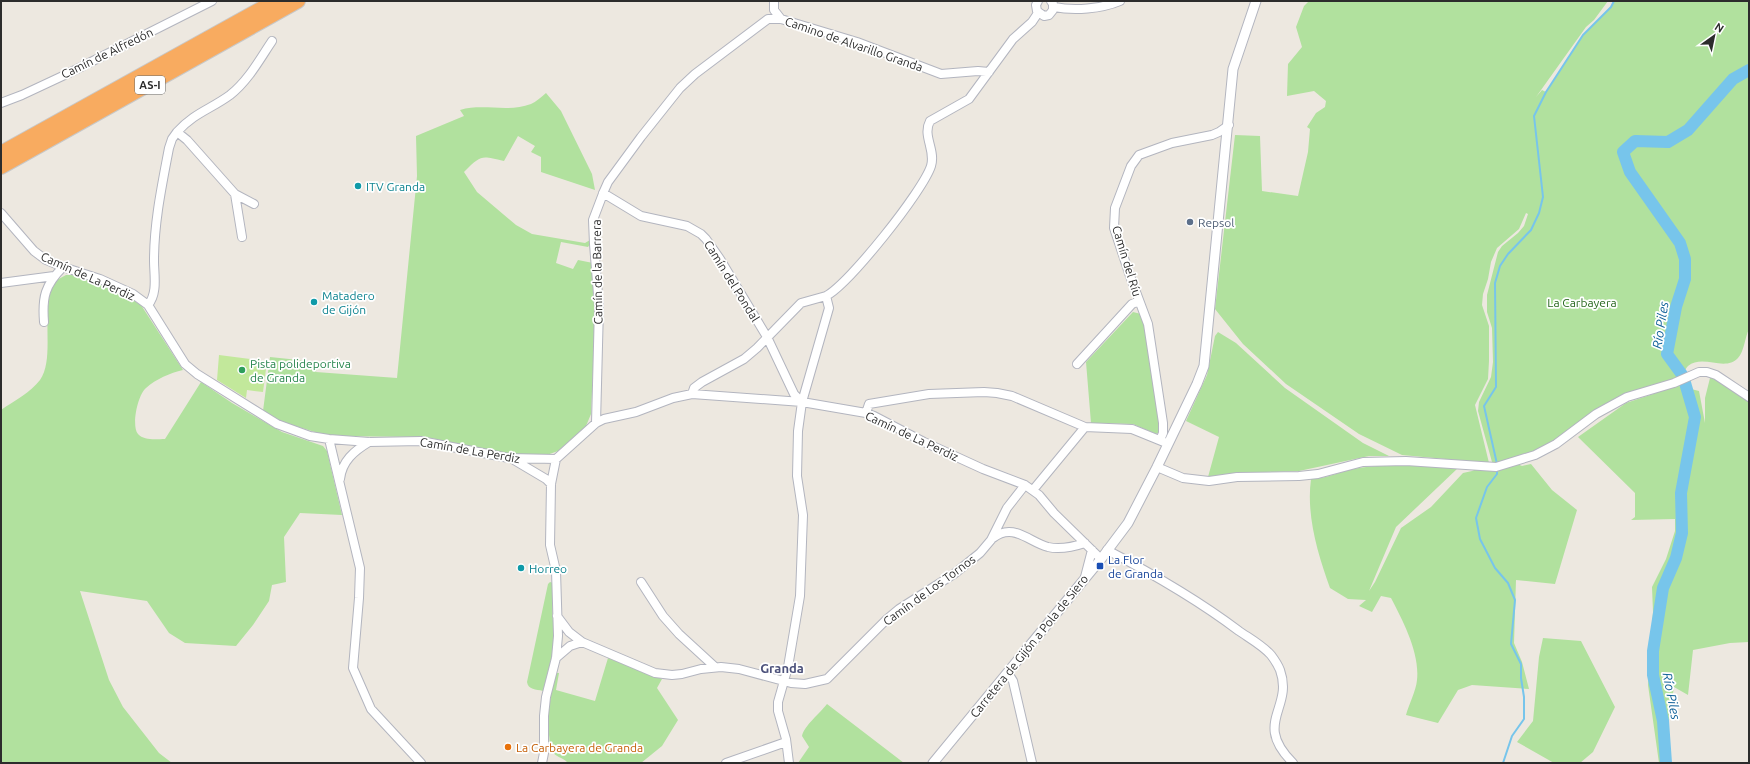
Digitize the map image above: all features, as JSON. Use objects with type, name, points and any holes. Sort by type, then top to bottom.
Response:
[{"type":"highway","name":"AS-I","points":[[1,153],[275,1]]},
{"type":"highway","name":"AS-I","points":[[1,167],[298,1]]},
{"type":"street","name":"Camín de Alfredón","points":[[1,103],[62,76],[212,1]]},
{"type":"street","points":[[774,1],[774,10],[781,19]]},
{"type":"street","points":[[1038,1],[1036,8],[1038,13]]},
{"type":"street","points":[[1038,13],[1047,16],[1052,13],[1053,4],[1068,10],[1108,5],[1120,1]]},
{"type":"street","name":"Carretera de Gijón a Pola de Siero","points":[[933,763],[1101,559],[1128,522],[1157,468],[1164,442],[1197,384],[1204,366],[1229,125],[1233,69],[1256,1]]},
{"type":"street","points":[[692,394],[694,388],[702,382],[744,359],[801,304],[832,293],[858,267],[894,223],[926,177],[931,167],[932,157],[926,132],[930,121],[969,100],[1013,39],[1032,22],[1038,13]]},
{"type":"street","name":"Camino de Alvarillo Granda","points":[[603,193],[608,182],[641,137],[680,88],[695,74],[768,19],[781,19],[857,42],[941,74],[978,71],[989,72]]},
{"type":"street","points":[[148,305],[151,302],[154,289],[154,242],[157,216],[169,148],[172,139],[187,121],[230,94],[246,79],[272,41]]},
{"type":"street","name":"Camín del Ríu","points":[[1164,442],[1163,423],[1148,324],[1114,228],[1115,208],[1135,159],[1144,153],[1172,143],[1212,135],[1229,125]]},
{"type":"street","points":[[177,132],[187,140],[236,194],[254,204]]},
{"type":"street","name":"Camín del Pondal","points":[[603,193],[641,216],[687,226],[701,234],[720,259],[767,337],[794,394],[802,402]]},
{"type":"street","name":"Camín de la Barrera","points":[[596,423],[599,307],[593,220],[603,193]]},
{"type":"street","points":[[236,194],[242,237]]},
{"type":"street","name":"Camín de La Perdiz","points":[[1,213],[34,251],[46,260],[100,279],[133,294],[148,305],[185,364],[197,374],[277,424],[310,436],[329,440],[369,442],[421,440],[510,458],[556,459],[596,423],[604,419],[636,412],[673,398],[692,394],[802,402],[866,413],[983,469],[1025,485],[1033,490],[1101,559]]},
{"type":"street","points":[[44,322],[43,307],[47,287],[54,276],[63,267]]},
{"type":"street","points":[[1,283],[54,276]]},
{"type":"street","points":[[789,763],[786,742],[778,710],[778,702],[794,635],[800,596],[803,515],[797,476],[797,447],[802,402],[829,308],[826,296]]},
{"type":"street","points":[[1077,364],[1132,304],[1139,301]]},
{"type":"street","points":[[1157,468],[1183,478],[1209,481],[1237,476],[1299,476],[1318,474],[1363,462],[1413,461],[1498,467],[1535,456],[1556,444],[1612,404],[1627,397],[1674,383],[1698,372],[1707,372],[1716,375],[1749,397]]},
{"type":"street","points":[[866,413],[869,404],[929,394],[984,392],[1012,396],[1085,427],[1132,429],[1164,442]]},
{"type":"street","points":[[1033,490],[1085,427]]},
{"type":"street","points":[[329,440],[360,568],[359,598],[352,668],[371,709],[421,763]]},
{"type":"street","points":[[340,484],[341,472],[348,458],[356,450],[369,442]]},
{"type":"street","points":[[510,458],[546,479],[551,484]]},
{"type":"street","points":[[542,763],[544,753],[544,716],[546,697],[556,658],[558,636],[556,570],[550,545],[551,484],[556,459]]},
{"type":"street","name":"Camín de Los Tornos","points":[[991,540],[1007,508],[1025,485]]},
{"type":"street","name":"Camín de Los Tornos","points":[[557,616],[569,632],[582,642],[655,673],[672,675],[715,667],[739,669],[791,683],[805,684],[827,680],[887,619],[969,563],[997,535],[1008,532],[1021,534],[1048,547],[1070,548],[1085,543]]},
{"type":"street","points":[[1085,577],[1092,550]]},
{"type":"street","points":[[1108,550],[1206,606],[1270,654],[1280,671],[1283,685],[1282,696],[1274,723],[1276,740],[1281,749],[1293,763]]},
{"type":"street","points":[[641,582],[668,622],[715,667]]},
{"type":"street","points":[[556,658],[570,646],[582,642]]},
{"type":"street","points":[[1008,673],[1013,681],[1032,763]]},
{"type":"street","points":[[726,763],[786,742]]},
{"type":"green space","name":"La Carbayera","points":[[1309,1],[1608,1],[1594,20],[1586,27],[1536,97],[1542,90],[1546,92],[1583,35],[1611,7],[1614,1],[1749,1],[1749,329],[1742,352],[1738,358],[1733,362],[1720,364],[1707,362],[1694,363],[1688,366],[1679,386],[1699,391],[1705,423],[1705,398],[1710,378],[1716,375],[1749,397],[1749,642],[1730,643],[1693,650],[1688,695],[1674,687],[1662,763],[1659,763],[1648,685],[1653,612],[1652,587],[1666,559],[1675,531],[1675,519],[1631,520],[1635,517],[1635,493],[1578,437],[1626,403],[1653,394],[1659,388],[1627,397],[1556,444],[1515,463],[1522,466],[1531,464],[1552,490],[1577,510],[1555,584],[1516,580],[1514,643],[1522,662],[1529,689],[1472,685],[1458,690],[1438,723],[1406,715],[1417,680],[1416,659],[1410,638],[1391,598],[1381,596],[1372,612],[1359,606],[1366,600],[1348,599],[1330,588],[1314,535],[1310,507],[1311,479],[1323,478],[1353,469],[1384,466],[1458,468],[1396,527],[1369,591],[1375,582],[1401,528],[1431,507],[1463,473],[1472,471],[1492,462],[1478,411],[1479,402],[1491,377],[1493,362],[1492,328],[1487,312],[1487,295],[1498,252],[1502,246],[1524,226],[1528,214],[1526,213],[1519,229],[1497,248],[1491,262],[1488,279],[1483,294],[1482,305],[1489,326],[1488,379],[1475,405],[1489,463],[1402,455],[1359,434],[1286,384],[1243,344],[1215,309],[1235,135],[1260,136],[1262,191],[1298,196],[1308,152],[1310,129],[1307,127],[1316,113],[1325,107],[1326,101],[1314,91],[1287,96],[1288,64],[1302,47],[1296,27],[1304,6]]},
{"type":"green space","points":[[546,93],[561,111],[592,174],[595,190],[541,172],[541,157],[531,152],[535,146],[518,136],[504,161],[491,158],[482,158],[464,172],[477,192],[516,225],[532,234],[585,243],[590,240],[591,243],[588,247],[561,242],[556,263],[573,269],[578,260],[593,263],[596,302],[591,414],[586,426],[558,451],[544,456],[502,453],[426,437],[328,436],[282,422],[263,411],[270,357],[318,362],[316,372],[397,378],[417,176],[416,136],[464,116],[460,110],[478,107],[522,107],[533,103]]},
{"type":"green space","points":[[66,275],[72,275],[100,285],[128,297],[141,305],[183,370],[159,379],[143,391],[138,403],[135,418],[136,430],[138,434],[144,438],[165,439],[201,382],[232,403],[282,432],[323,446],[327,451],[342,515],[300,513],[284,537],[286,582],[272,585],[269,601],[253,625],[236,646],[185,643],[169,633],[147,601],[80,591],[109,680],[123,707],[159,753],[172,763],[1,763],[1,410],[36,384],[40,380],[45,370],[48,346],[47,319],[50,293],[55,281]]},
{"type":"green space","points":[[1133,312],[1141,314],[1146,331],[1160,432],[1156,434],[1133,424],[1091,423],[1086,362]]},
{"type":"green space","points":[[1218,332],[1236,343],[1285,388],[1363,443],[1389,456],[1369,456],[1299,471],[1208,477],[1219,437],[1186,421],[1207,375],[1215,336]]},
{"type":"green space","name":"Pista polideportiva de Granda","points":[[219,355],[267,361],[263,392],[247,390],[246,398],[217,380]]},
{"type":"green space","points":[[550,582],[553,583],[552,602],[554,641],[552,656],[543,691],[531,688],[527,682],[548,584]]},
{"type":"green space","points":[[1543,638],[1581,641],[1615,707],[1593,752],[1580,763],[1554,763],[1517,742],[1533,721],[1539,657]]},
{"type":"green space","points":[[608,658],[662,679],[657,688],[678,720],[662,746],[641,763],[568,763],[553,753],[550,745],[549,711],[555,673],[559,673],[556,690],[595,701]]},
{"type":"green space","points":[[827,704],[904,763],[798,763],[809,747],[802,736],[803,732]]},
{"type":"waterway","points":[[1497,464],[1484,406],[1496,387],[1495,283],[1500,266],[1508,254],[1531,230],[1539,213],[1543,197],[1534,116],[1546,92],[1583,35],[1611,7],[1614,1]]},
{"type":"waterway","name":"Río Piles","points":[[1666,763],[1663,721],[1653,675],[1653,651],[1663,588],[1676,558],[1682,533],[1681,493],[1695,417],[1683,376],[1667,354],[1676,307],[1685,279],[1685,259],[1680,243],[1630,172],[1623,152],[1635,141],[1668,142],[1688,130],[1733,79],[1749,70]]},
{"type":"waterway","points":[[1497,468],[1497,474],[1487,487],[1476,518],[1480,539],[1495,568],[1508,583],[1515,600],[1511,644],[1521,664],[1521,678],[1524,697],[1524,719],[1512,736],[1503,763]]},
{"type":"place","name":"ITV Granda","points":[[358,186]]},
{"type":"place","name":"Repsol","points":[[1190,222]]},
{"type":"place","name":"Matadero de Gijón","points":[[314,302]]},
{"type":"place","name":"Pista polideportiva de Granda","points":[[242,370]]},
{"type":"place","name":"La Flor de Granda","points":[[1100,566]]},
{"type":"place","name":"Horreo","points":[[521,568]]},
{"type":"place","name":"La Carbayera de Granda","points":[[508,747]]},
{"type":"district","name":"Granda","points":[[782,668]]}]
